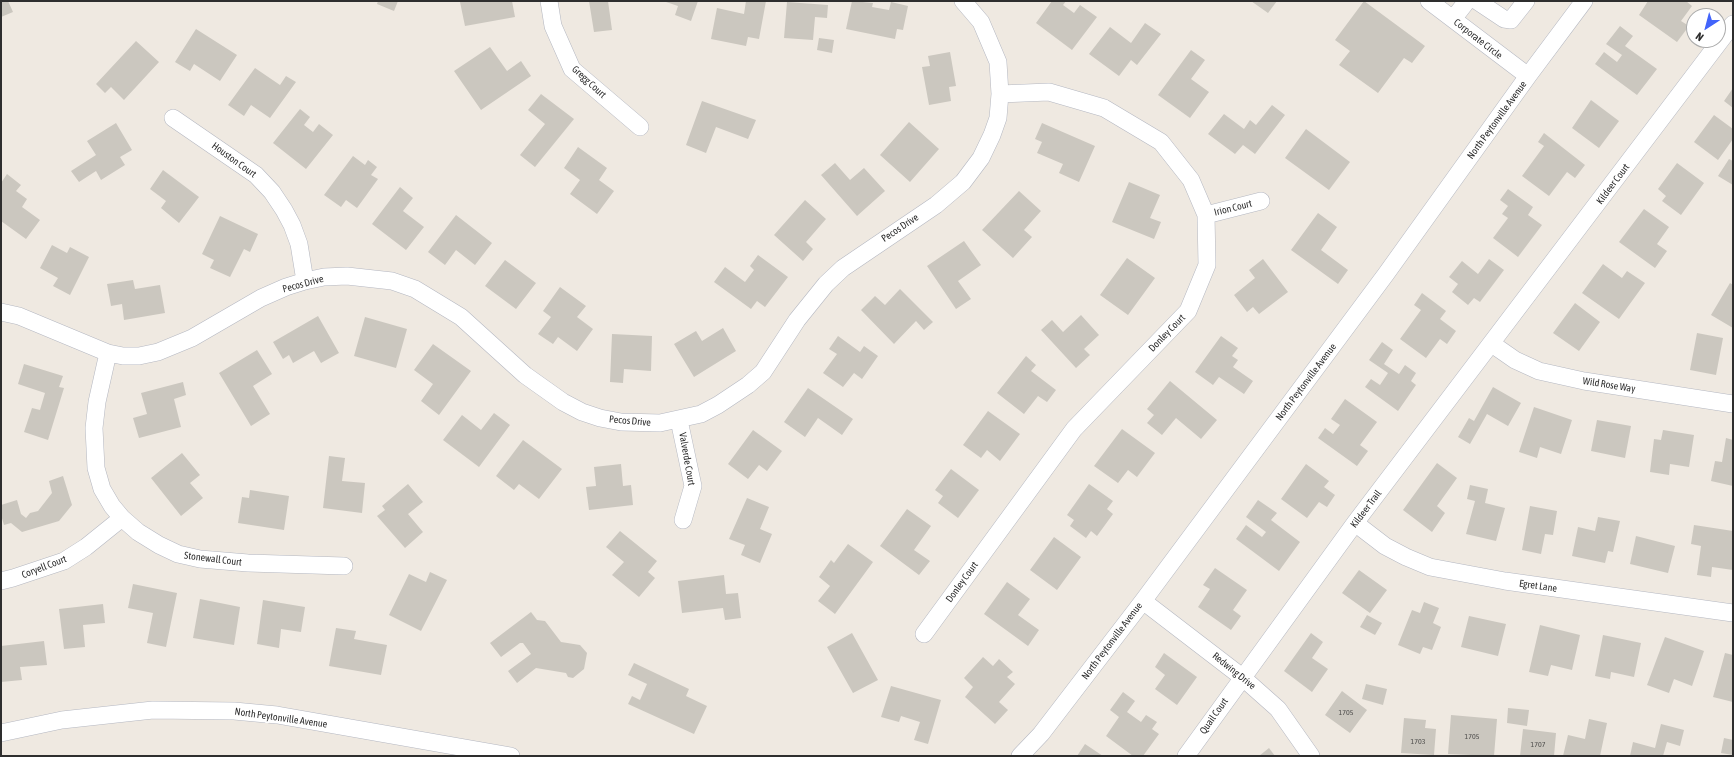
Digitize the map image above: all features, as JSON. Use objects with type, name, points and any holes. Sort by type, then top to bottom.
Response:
[{"type":"street","name":"Gregg Court","points":[[549,1],[553,26],[572,69],[640,127]]},
{"type":"street","name":"Pecos Drive","points":[[1,312],[19,316],[108,353],[123,356],[140,356],[158,352],[192,338],[261,298],[286,287],[305,281],[324,277],[347,276],[392,281],[415,289],[461,317],[526,375],[563,402],[582,412],[600,418],[621,422],[660,423],[701,414],[718,405],[748,385],[763,372],[798,320],[826,284],[843,268],[936,204],[963,182],[981,158],[998,118],[1000,94],[998,62],[981,22],[963,1]]},
{"type":"street","name":"Corporate Circle","points":[[1429,1],[1528,76]]},
{"type":"street","points":[[1453,19],[1467,1]]},
{"type":"street","points":[[1477,1],[1504,19],[1511,20],[1526,1]]},
{"type":"street","name":"North Peytonville Avenue","points":[[1020,756],[1042,734],[1143,601],[1381,280],[1584,1]]},
{"type":"street","name":"Kildeer Court","points":[[1492,344],[1733,24]]},
{"type":"street","name":"Donley Court","points":[[924,634],[1074,429],[1188,311],[1207,265],[1206,215],[1191,180],[1161,142],[1104,108],[1049,92],[1000,94]]},
{"type":"street","name":"Houston Court","points":[[173,118],[256,175],[272,192],[292,225],[299,244],[305,281]]},
{"type":"street","name":"Irion Court","points":[[1206,215],[1261,201]]},
{"type":"street","name":"Wild Rose Way","points":[[1492,344],[1515,360],[1539,371],[1584,381],[1733,404]]},
{"type":"street","name":"Kildeer Trail","points":[[1242,677],[1355,523],[1492,344]]},
{"type":"street","name":"Stonewall Court","points":[[108,353],[97,402],[94,428],[96,468],[102,489],[112,506],[122,518],[138,532],[159,545],[178,554],[200,559],[248,563],[344,566]]},
{"type":"street","name":"Valverde Court","points":[[679,420],[693,486],[683,520]]},
{"type":"street","name":"Coryell Court","points":[[1,581],[64,561],[86,547],[122,518]]},
{"type":"street","name":"Egret Lane","points":[[1355,523],[1385,546],[1430,567],[1505,581],[1733,613]]},
{"type":"street","name":"Redwing Drive","points":[[1143,601],[1242,677],[1278,709],[1310,756]]},
{"type":"street","name":"Quail Court","points":[[1186,756],[1242,677]]},
{"type":"street","name":"North Peytonville Avenue","points":[[1,733],[62,720],[153,710],[234,711],[277,716],[512,756]]},
{"type":"building","points":[[1,1],[8,1],[13,12],[1,17]]},
{"type":"building","points":[[378,1],[398,1],[394,11],[377,4]]},
{"type":"building","points":[[512,1],[515,17],[465,26],[460,2]]},
{"type":"building","points":[[589,1],[608,1],[612,30],[594,32]]},
{"type":"building","points":[[663,1],[698,1],[691,21],[675,15],[678,6]]},
{"type":"building","points":[[746,1],[766,1],[759,39],[748,37],[746,46],[711,39],[717,8],[744,14]]},
{"type":"building","points":[[852,1],[873,3],[872,7],[889,10],[891,2],[908,6],[903,30],[897,29],[895,39],[846,29]]},
{"type":"building","points":[[1052,1],[1066,1],[1063,5],[1074,13],[1080,5],[1097,17],[1072,50],[1036,23]]},
{"type":"building","points":[[1251,1],[1277,1],[1268,13]]},
{"type":"building","points":[[1364,1],[1425,46],[1412,63],[1404,58],[1378,93],[1339,65],[1350,51],[1335,40]]},
{"type":"building","points":[[1648,1],[1686,1],[1692,6],[1691,8],[1686,8],[1686,14],[1681,21],[1686,24],[1686,30],[1677,42],[1639,15]]},
{"type":"building","points":[[787,2],[828,5],[827,18],[815,17],[813,40],[784,38]]},
{"type":"building","points":[[1145,23],[1161,34],[1137,65],[1131,60],[1119,76],[1089,54],[1110,27],[1131,43]]},
{"type":"building","points":[[1620,26],[1633,36],[1625,46],[1657,69],[1637,95],[1595,64],[1604,52],[1617,62],[1622,55],[1606,44]]},
{"type":"building","points":[[196,29],[237,55],[220,81],[194,64],[190,71],[175,62]]},
{"type":"building","points":[[819,38],[834,40],[832,53],[817,50]]},
{"type":"building","points":[[136,41],[159,62],[124,100],[111,87],[105,93],[96,84]]},
{"type":"building","points":[[490,47],[507,71],[521,61],[531,76],[481,110],[454,71]]},
{"type":"building","points":[[1191,50],[1205,60],[1191,79],[1209,92],[1190,118],[1158,95]]},
{"type":"building","points":[[950,52],[956,86],[949,87],[951,101],[929,105],[922,67],[930,66],[928,56]]},
{"type":"building","points":[[255,68],[280,85],[286,76],[296,82],[270,118],[251,105],[244,116],[228,105]]},
{"type":"building","points":[[1733,88],[1733,108],[1724,101]]},
{"type":"building","points":[[541,94],[574,119],[535,167],[520,155],[545,124],[528,110]]},
{"type":"building","points":[[1591,100],[1619,121],[1599,148],[1572,128]]},
{"type":"building","points":[[702,101],[756,120],[748,139],[716,127],[706,153],[686,145]]},
{"type":"building","points":[[1272,105],[1285,115],[1255,154],[1243,145],[1235,154],[1208,134],[1224,114],[1244,129],[1250,120],[1256,125]]},
{"type":"building","points":[[300,109],[310,117],[304,125],[313,132],[319,124],[333,135],[306,169],[273,143]]},
{"type":"building","points":[[1714,115],[1733,129],[1733,139],[1718,160],[1694,142]]},
{"type":"building","points":[[909,122],[939,149],[910,182],[880,155]]},
{"type":"building","points":[[116,123],[132,150],[120,157],[125,165],[101,180],[96,171],[79,182],[71,171],[96,155],[87,141]]},
{"type":"building","points":[[1042,123],[1095,146],[1079,182],[1059,173],[1063,164],[1037,153],[1042,142],[1035,139]]},
{"type":"building","points":[[1306,129],[1350,162],[1329,190],[1285,158]]},
{"type":"building","points":[[1544,133],[1585,165],[1575,178],[1567,172],[1549,196],[1522,176],[1544,146],[1538,142]]},
{"type":"building","points":[[578,147],[607,168],[599,180],[614,191],[597,214],[570,194],[580,180],[564,168]]},
{"type":"building","points":[[353,156],[365,165],[368,160],[377,167],[371,175],[378,179],[357,208],[346,200],[341,207],[324,195]]},
{"type":"building","points":[[1729,159],[1733,161],[1733,185],[1718,176]]},
{"type":"building","points":[[835,163],[850,180],[864,168],[885,191],[857,216],[821,175]]},
{"type":"building","points":[[1677,163],[1704,183],[1681,215],[1662,201],[1666,196],[1658,189]]},
{"type":"building","points":[[163,170],[199,197],[179,223],[161,208],[166,201],[150,189]]},
{"type":"building","points":[[7,174],[21,185],[16,191],[27,199],[22,207],[40,220],[26,239],[1,221],[1,183]]},
{"type":"building","points":[[1129,182],[1160,195],[1150,218],[1161,222],[1154,239],[1112,222]]},
{"type":"building","points":[[400,187],[413,198],[403,211],[424,227],[406,250],[372,224]]},
{"type":"building","points":[[1508,189],[1533,207],[1528,215],[1542,225],[1518,257],[1493,238],[1508,218],[1502,214],[1508,206],[1500,200]]},
{"type":"building","points":[[1019,191],[1041,211],[1024,230],[1032,237],[1013,258],[982,230]]},
{"type":"building","points":[[805,200],[826,219],[806,242],[813,249],[803,261],[774,235]]},
{"type":"building","points":[[1644,209],[1669,227],[1657,244],[1667,251],[1655,268],[1619,242]]},
{"type":"building","points":[[1318,213],[1337,227],[1321,250],[1348,270],[1338,284],[1291,250]]},
{"type":"building","points":[[456,215],[492,243],[475,265],[456,250],[445,265],[428,252]]},
{"type":"building","points":[[220,216],[258,234],[250,252],[244,249],[230,277],[210,268],[214,260],[202,254]]},
{"type":"building","points":[[964,241],[981,265],[958,281],[971,299],[956,309],[927,266]]},
{"type":"building","points":[[52,245],[67,253],[70,247],[89,257],[70,295],[53,286],[58,278],[40,268]]},
{"type":"building","points":[[758,255],[788,277],[765,307],[757,301],[751,309],[714,282],[725,267],[745,282],[754,270],[750,266]]},
{"type":"building","points":[[1127,258],[1155,278],[1128,315],[1100,295]]},
{"type":"building","points":[[1263,259],[1288,292],[1259,314],[1253,307],[1247,312],[1234,295],[1255,278],[1249,270]]},
{"type":"building","points":[[1489,259],[1504,270],[1480,302],[1474,298],[1468,305],[1452,292],[1458,284],[1449,277],[1462,261],[1478,274]]},
{"type":"building","points":[[505,260],[536,283],[516,309],[485,286]]},
{"type":"building","points":[[1603,264],[1622,278],[1627,271],[1645,283],[1619,319],[1582,293]]},
{"type":"building","points":[[133,280],[135,289],[160,285],[165,313],[124,320],[122,304],[111,306],[107,284]]},
{"type":"building","points":[[1730,283],[1733,285],[1733,328],[1711,315]]},
{"type":"building","points":[[560,287],[586,306],[577,317],[593,329],[577,351],[558,337],[553,344],[538,334],[551,317],[543,311]]},
{"type":"building","points":[[900,289],[933,322],[924,330],[916,321],[894,344],[861,310],[875,296],[885,305]]},
{"type":"building","points":[[1422,293],[1446,311],[1440,319],[1456,331],[1447,344],[1440,339],[1426,358],[1400,339],[1421,310],[1414,305]]},
{"type":"building","points":[[1575,303],[1600,322],[1579,351],[1553,333]]},
{"type":"building","points":[[1081,315],[1099,335],[1084,349],[1090,355],[1076,368],[1041,330],[1052,320],[1063,332]]},
{"type":"building","points":[[318,316],[339,353],[321,363],[314,351],[293,363],[289,355],[283,359],[273,342]]},
{"type":"building","points":[[365,317],[407,329],[396,368],[354,356]]},
{"type":"building","points":[[723,328],[736,351],[694,377],[674,344],[696,331],[702,341]]},
{"type":"building","points":[[1697,333],[1723,338],[1716,375],[1690,370]]},
{"type":"building","points":[[612,334],[652,336],[651,371],[624,369],[623,383],[610,382]]},
{"type":"building","points":[[838,336],[860,352],[864,346],[878,356],[862,379],[854,373],[843,387],[823,373],[837,354],[829,349]]},
{"type":"building","points":[[1221,336],[1238,348],[1232,356],[1238,360],[1233,367],[1253,381],[1244,394],[1219,377],[1213,385],[1195,372]]},
{"type":"building","points":[[1382,342],[1393,350],[1384,364],[1399,374],[1405,365],[1416,373],[1411,381],[1416,385],[1398,411],[1365,387],[1371,379],[1380,385],[1388,373],[1369,360]]},
{"type":"building","points":[[433,344],[471,371],[439,415],[421,401],[433,384],[414,370]]},
{"type":"building","points":[[257,350],[272,374],[253,386],[270,414],[251,426],[219,373]]},
{"type":"building","points":[[1026,356],[1036,365],[1031,371],[1056,390],[1047,402],[1038,396],[1024,414],[997,393]]},
{"type":"building","points":[[24,364],[63,376],[59,387],[64,388],[48,440],[24,432],[32,408],[40,410],[45,393],[18,384]]},
{"type":"building","points":[[1170,381],[1217,420],[1201,439],[1176,418],[1162,435],[1147,423],[1154,415],[1147,409]]},
{"type":"building","points":[[183,382],[186,395],[174,399],[181,427],[139,438],[133,418],[147,414],[141,393]]},
{"type":"building","points":[[1493,387],[1521,403],[1508,426],[1487,414],[1470,444],[1458,437],[1469,418],[1474,421]]},
{"type":"building","points":[[808,388],[853,419],[842,435],[818,418],[805,437],[784,422]]},
{"type":"building","points":[[1345,399],[1377,422],[1360,445],[1368,451],[1357,466],[1318,438],[1325,428],[1333,434],[1340,425],[1331,419]]},
{"type":"building","points":[[1534,407],[1572,420],[1561,454],[1540,447],[1537,458],[1519,452]]},
{"type":"building","points":[[988,411],[1020,434],[1000,461],[987,450],[981,458],[963,445]]},
{"type":"building","points":[[494,413],[510,425],[479,467],[443,440],[462,415],[481,430]]},
{"type":"building","points":[[1597,420],[1631,426],[1625,458],[1591,451]]},
{"type":"building","points":[[1122,429],[1155,453],[1137,477],[1128,470],[1118,483],[1094,466]]},
{"type":"building","points":[[753,430],[782,451],[767,471],[759,465],[748,479],[728,464]]},
{"type":"building","points":[[1663,430],[1694,435],[1689,467],[1670,464],[1669,475],[1650,472],[1654,439],[1661,440]]},
{"type":"building","points":[[1726,438],[1733,440],[1733,486],[1711,481],[1715,461],[1722,462]]},
{"type":"building","points":[[523,440],[562,469],[539,499],[519,484],[514,490],[496,476]]},
{"type":"building","points":[[182,453],[200,475],[190,483],[203,498],[181,516],[151,478]]},
{"type":"building","points":[[329,456],[345,458],[342,481],[365,483],[362,513],[323,508]]},
{"type":"building","points":[[1437,463],[1457,478],[1437,506],[1445,513],[1432,532],[1403,510]]},
{"type":"building","points":[[621,464],[623,486],[631,485],[633,505],[589,510],[586,487],[596,486],[594,467]]},
{"type":"building","points":[[1306,464],[1329,481],[1324,487],[1335,495],[1327,507],[1319,502],[1307,518],[1281,499]]},
{"type":"building","points":[[951,469],[979,490],[958,518],[938,503],[943,496],[935,490]]},
{"type":"building","points":[[63,476],[72,505],[59,521],[22,532],[11,523],[4,525],[1,515],[1,505],[17,500],[21,514],[26,518],[30,513],[38,511],[52,493],[49,481]]},
{"type":"building","points":[[408,484],[423,502],[408,514],[423,532],[405,548],[377,516],[385,510],[382,506]]},
{"type":"building","points":[[1089,484],[1113,501],[1107,509],[1113,514],[1097,536],[1091,531],[1086,538],[1070,526],[1074,520],[1067,515]]},
{"type":"building","points":[[1470,485],[1488,489],[1485,503],[1505,508],[1496,541],[1466,534],[1475,501],[1467,499]]},
{"type":"building","points":[[250,490],[289,496],[284,530],[238,523],[242,497],[249,498]]},
{"type":"building","points":[[747,498],[769,507],[760,529],[772,534],[760,563],[741,555],[745,545],[729,539]]},
{"type":"building","points":[[1258,500],[1277,513],[1271,520],[1300,542],[1279,571],[1236,539],[1246,525],[1262,537],[1266,532],[1246,517]]},
{"type":"building","points":[[1530,506],[1557,511],[1553,535],[1545,534],[1541,554],[1522,550]]},
{"type":"building","points":[[907,509],[931,526],[914,550],[930,561],[919,575],[880,546]]},
{"type":"building","points":[[1598,517],[1620,521],[1613,552],[1608,551],[1605,563],[1572,556],[1578,527],[1595,531]]},
{"type":"building","points":[[1694,525],[1733,531],[1733,570],[1712,567],[1711,577],[1697,575],[1701,546],[1691,544]]},
{"type":"building","points":[[620,531],[657,561],[648,572],[655,578],[639,597],[612,575],[624,562],[606,547]]},
{"type":"building","points":[[1636,536],[1675,546],[1668,573],[1630,564]]},
{"type":"building","points":[[1054,537],[1081,557],[1057,590],[1030,570]]},
{"type":"building","points":[[848,544],[873,562],[835,614],[818,601],[830,586],[819,577],[831,560],[834,563]]},
{"type":"building","points":[[1215,568],[1247,590],[1233,610],[1241,616],[1231,630],[1198,607],[1210,589],[1203,585]]},
{"type":"building","points":[[1359,570],[1387,590],[1370,613],[1342,593]]},
{"type":"building","points":[[430,572],[447,580],[421,631],[389,615],[409,574],[426,582]]},
{"type":"building","points":[[724,575],[726,594],[738,593],[741,618],[725,620],[723,608],[682,613],[678,581]]},
{"type":"building","points":[[1007,582],[1030,599],[1018,615],[1039,630],[1028,646],[984,614]]},
{"type":"building","points":[[133,584],[177,593],[166,647],[147,643],[153,613],[128,608]]},
{"type":"building","points":[[200,599],[240,607],[234,645],[193,638]]},
{"type":"building","points":[[263,600],[305,607],[301,632],[281,629],[279,648],[257,644]]},
{"type":"building","points":[[1424,602],[1439,608],[1433,623],[1441,627],[1432,650],[1423,647],[1420,654],[1398,645],[1412,610],[1420,613]]},
{"type":"building","points":[[103,604],[105,623],[83,625],[85,647],[64,649],[59,609]]},
{"type":"building","points":[[531,612],[537,620],[545,621],[561,642],[580,645],[587,653],[584,669],[573,678],[568,677],[566,673],[536,668],[517,683],[508,671],[531,654],[523,643],[520,643],[501,657],[490,643]]},
{"type":"building","points":[[1367,615],[1382,623],[1375,635],[1360,627]]},
{"type":"building","points":[[1469,616],[1506,624],[1498,656],[1461,647]]},
{"type":"building","points":[[1540,625],[1580,635],[1572,670],[1551,665],[1548,676],[1529,672]]},
{"type":"building","points":[[336,628],[356,631],[354,639],[387,645],[381,675],[329,666]]},
{"type":"building","points":[[852,633],[878,680],[853,693],[827,647]]},
{"type":"building","points":[[1311,633],[1323,642],[1312,658],[1328,669],[1312,692],[1284,671]]},
{"type":"building","points":[[1603,635],[1641,643],[1634,677],[1611,672],[1610,679],[1595,676]]},
{"type":"building","points":[[1665,637],[1704,651],[1692,686],[1674,679],[1669,693],[1647,685]]},
{"type":"building","points":[[44,641],[47,665],[20,667],[22,680],[1,682],[1,646]]},
{"type":"building","points":[[1164,653],[1197,677],[1177,705],[1155,689],[1165,675],[1155,667]]},
{"type":"building","points":[[1725,653],[1733,655],[1733,702],[1713,697]]},
{"type":"building","points":[[983,657],[993,666],[999,659],[1013,672],[1007,677],[1015,684],[999,702],[1008,710],[995,724],[965,697],[973,687],[964,678]]},
{"type":"building","points":[[634,663],[689,689],[686,696],[707,706],[694,734],[628,704],[632,696],[640,700],[647,684],[628,675]]},
{"type":"building","points":[[1366,684],[1387,689],[1383,705],[1362,699]]},
{"type":"building","points":[[891,686],[941,700],[928,744],[914,740],[920,722],[901,716],[899,722],[881,717]]},
{"type":"building","points":[[1342,691],[1367,710],[1350,733],[1325,715]]},
{"type":"building","points":[[1123,692],[1135,701],[1127,712],[1141,722],[1146,715],[1157,722],[1152,729],[1159,734],[1143,756],[1133,756],[1106,736],[1119,717],[1110,710]]},
{"type":"building","points":[[1508,708],[1529,710],[1527,726],[1507,723]]},
{"type":"building","points":[[1451,715],[1497,719],[1494,756],[1448,754]]},
{"type":"building","points":[[1404,718],[1426,720],[1425,728],[1436,729],[1434,755],[1401,753]]},
{"type":"building","points":[[1589,719],[1607,723],[1600,756],[1563,756],[1568,735],[1585,739]]},
{"type":"building","points":[[1661,724],[1684,730],[1680,746],[1667,742],[1663,756],[1630,756],[1633,742],[1655,748]]},
{"type":"building","points":[[1523,729],[1556,733],[1554,756],[1520,756]]},
{"type":"building","points":[[1724,738],[1733,740],[1733,755],[1721,753]]},
{"type":"building","points":[[1085,744],[1103,756],[1077,756]]},
{"type":"building","points":[[1269,748],[1275,756],[1259,756]]}]
